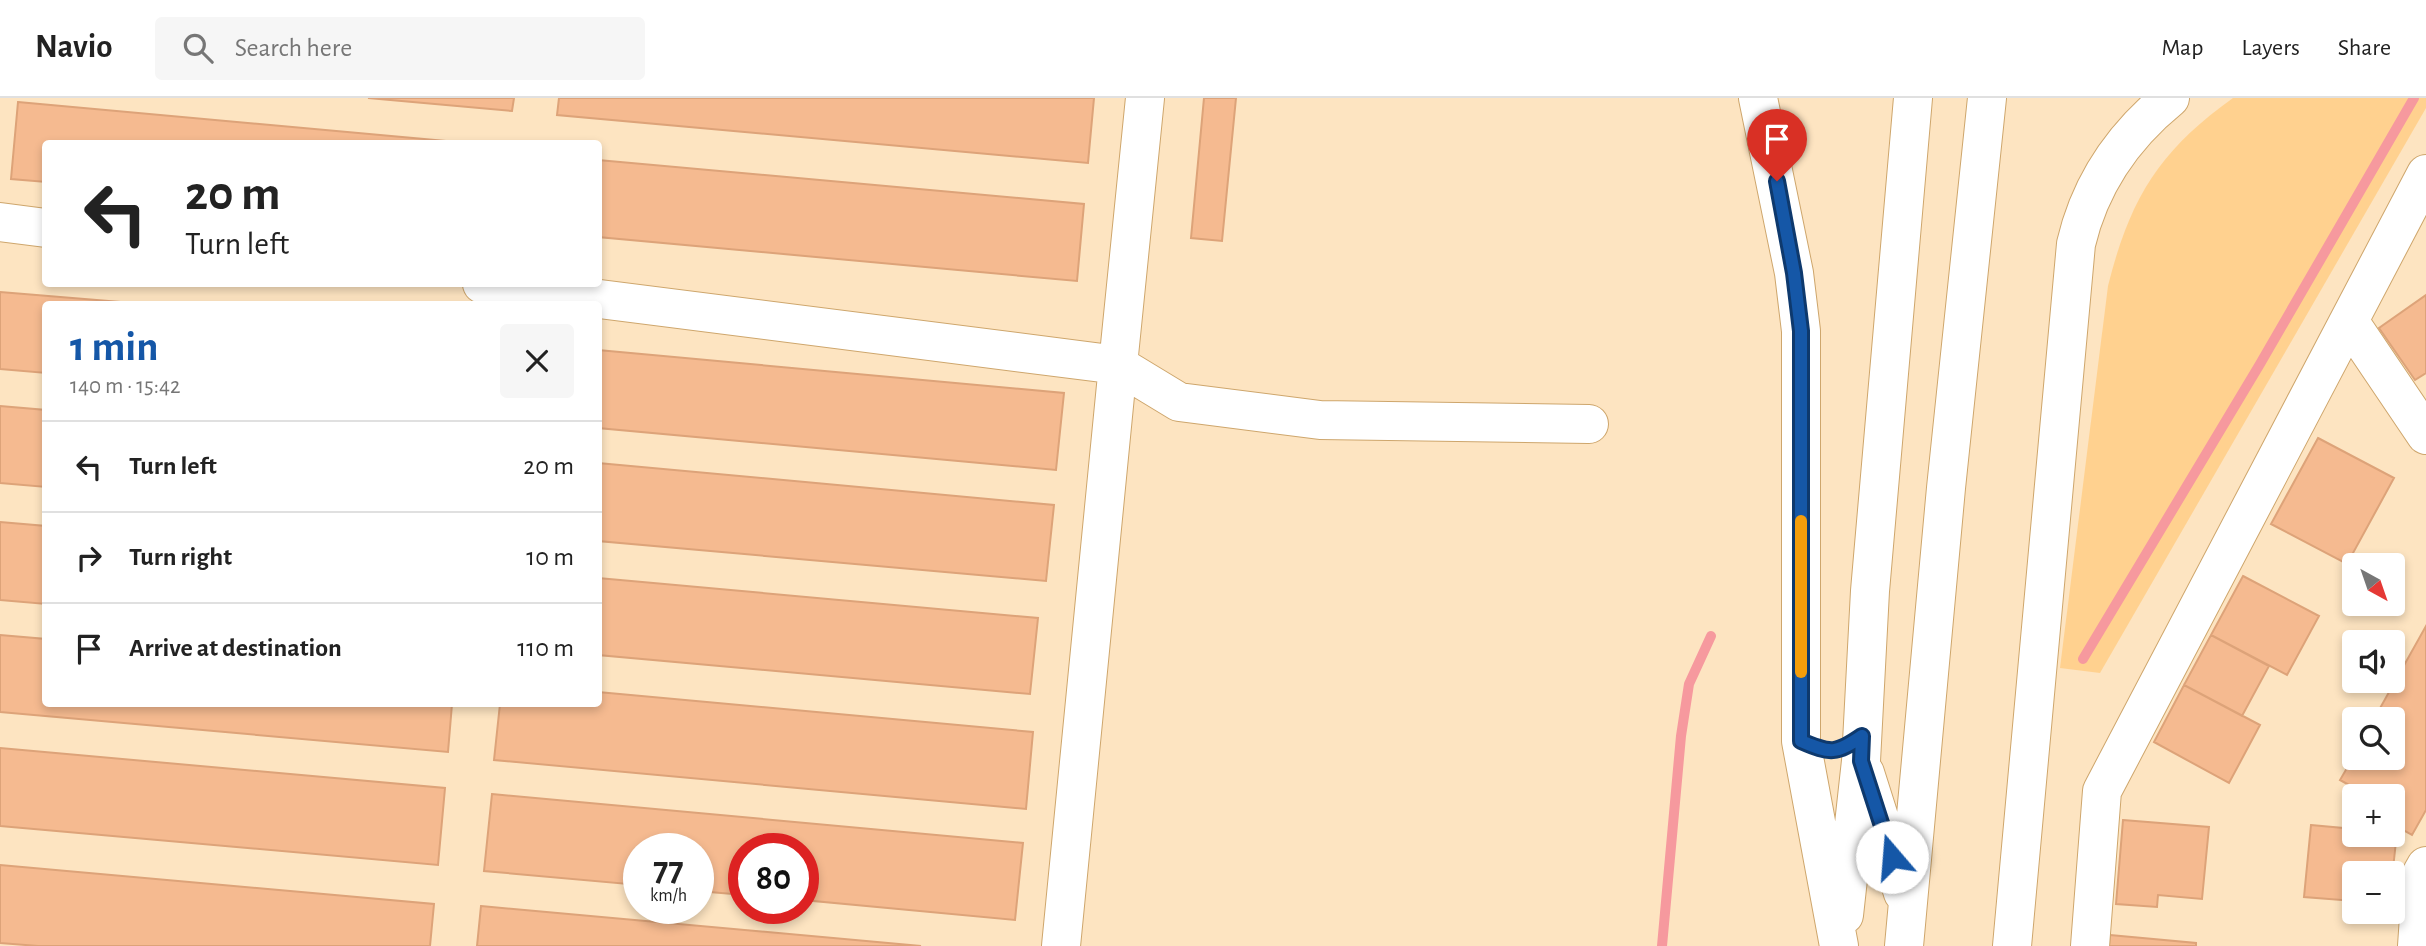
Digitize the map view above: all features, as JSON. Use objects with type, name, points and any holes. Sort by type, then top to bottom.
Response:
[{"type":"main road","points":[[1061,946],[1145,98]]},
{"type":"main road","points":[[1758,98],[1794,273],[1801,331],[1801,741],[1840,946]]},
{"type":"main road","points":[[1840,946],[1862,749],[1871,578],[1913,98]]},
{"type":"main road","points":[[1904,946],[1945,488],[1987,98]]},
{"type":"main road","points":[[2012,946],[2076,244],[2083,214],[2110,159],[2138,126],[2170,98]]},
{"type":"main road","points":[[2090,946],[2102,791],[2426,174]]},
{"type":"main road","points":[[0,222],[42,227]]},
{"type":"main road","points":[[506,287],[1118,365],[1179,402],[1307,418],[1589,424]]},
{"type":"main road","points":[[2348,321],[2426,435]]},
{"type":"main road","points":[[1801,741],[1833,752],[1862,749]]},
{"type":"main road","points":[[1862,749],[1907,905]]},
{"type":"main road","points":[[2417,946],[2422,873],[2426,866]]},
{"type":"shaded area","points":[[2233,98],[2426,98],[2426,108],[2100,673],[2060,668],[2108,286],[2117,255],[2126,227],[2151,179],[2185,137]]},
{"type":"building","points":[[368,98],[514,98],[512,111]]},
{"type":"building","points":[[559,98],[1094,98],[1088,163],[557,115]]},
{"type":"building","points":[[1204,98],[1236,98],[1222,241],[1191,238]]},
{"type":"building","points":[[18,102],[435,140],[42,140],[42,182],[11,179]]},
{"type":"building","points":[[602,160],[1084,204],[1077,281],[602,237]]},
{"type":"building","points":[[0,292],[109,301],[42,301],[42,373],[0,369]]},
{"type":"building","points":[[2426,295],[2426,373],[2415,380],[2379,328]]},
{"type":"building","points":[[602,350],[1064,393],[1056,470],[602,428]]},
{"type":"building","points":[[0,406],[42,410],[42,487],[0,483]]},
{"type":"building","points":[[2318,438],[2394,478],[2353,553],[2342,553],[2342,561],[2271,524]]},
{"type":"building","points":[[602,463],[1054,505],[1046,581],[602,541]]},
{"type":"building","points":[[0,522],[42,526],[42,604],[0,600]]},
{"type":"building","points":[[2243,576],[2319,616],[2287,675],[2211,635]]},
{"type":"building","points":[[602,578],[1038,618],[1030,694],[602,655]]},
{"type":"building","points":[[2426,626],[2426,810],[2412,835],[2405,831],[2405,784],[2347,784],[2340,780],[2346,770],[2405,770],[2405,707],[2381,707],[2389,693],[2405,693],[2405,664]]},
{"type":"building","points":[[0,635],[42,639],[42,707],[452,707],[448,752],[0,712]]},
{"type":"building","points":[[2211,635],[2269,666],[2242,716],[2184,685]]},
{"type":"building","points":[[2184,685],[2260,725],[2229,783],[2154,742]]},
{"type":"building","points":[[602,692],[1033,732],[1026,809],[494,760],[500,707],[602,707]]},
{"type":"building","points":[[0,748],[445,788],[438,865],[0,826]]},
{"type":"building","points":[[492,794],[1023,843],[1015,920],[819,902],[819,833],[728,833],[728,894],[714,892],[714,833],[623,833],[623,884],[484,871]]},
{"type":"building","points":[[2123,820],[2209,827],[2202,899],[2158,895],[2157,907],[2116,904]]},
{"type":"building","points":[[2311,825],[2342,828],[2342,847],[2395,847],[2394,861],[2342,861],[2342,900],[2304,897]]},
{"type":"building","points":[[0,865],[434,904],[430,946],[38,946],[0,943]]},
{"type":"building","points":[[481,906],[623,919],[623,924],[679,924],[921,946],[477,946]]},
{"type":"building","points":[[2110,935],[2196,943],[2196,946],[2109,946]]},
{"type":"waterway","points":[[2083,659],[2260,364],[2414,98]]},
{"type":"waterway","points":[[1662,946],[1681,736],[1689,684],[1711,636]]},
{"type":"slow traffic","points":[[1801,521],[1801,672]]},
{"type":"route","points":[[1777,181],[1794,273],[1801,331],[1801,741],[1820,750],[1833,752],[1842,750],[1862,736],[1861,761],[1892,857]]}]
